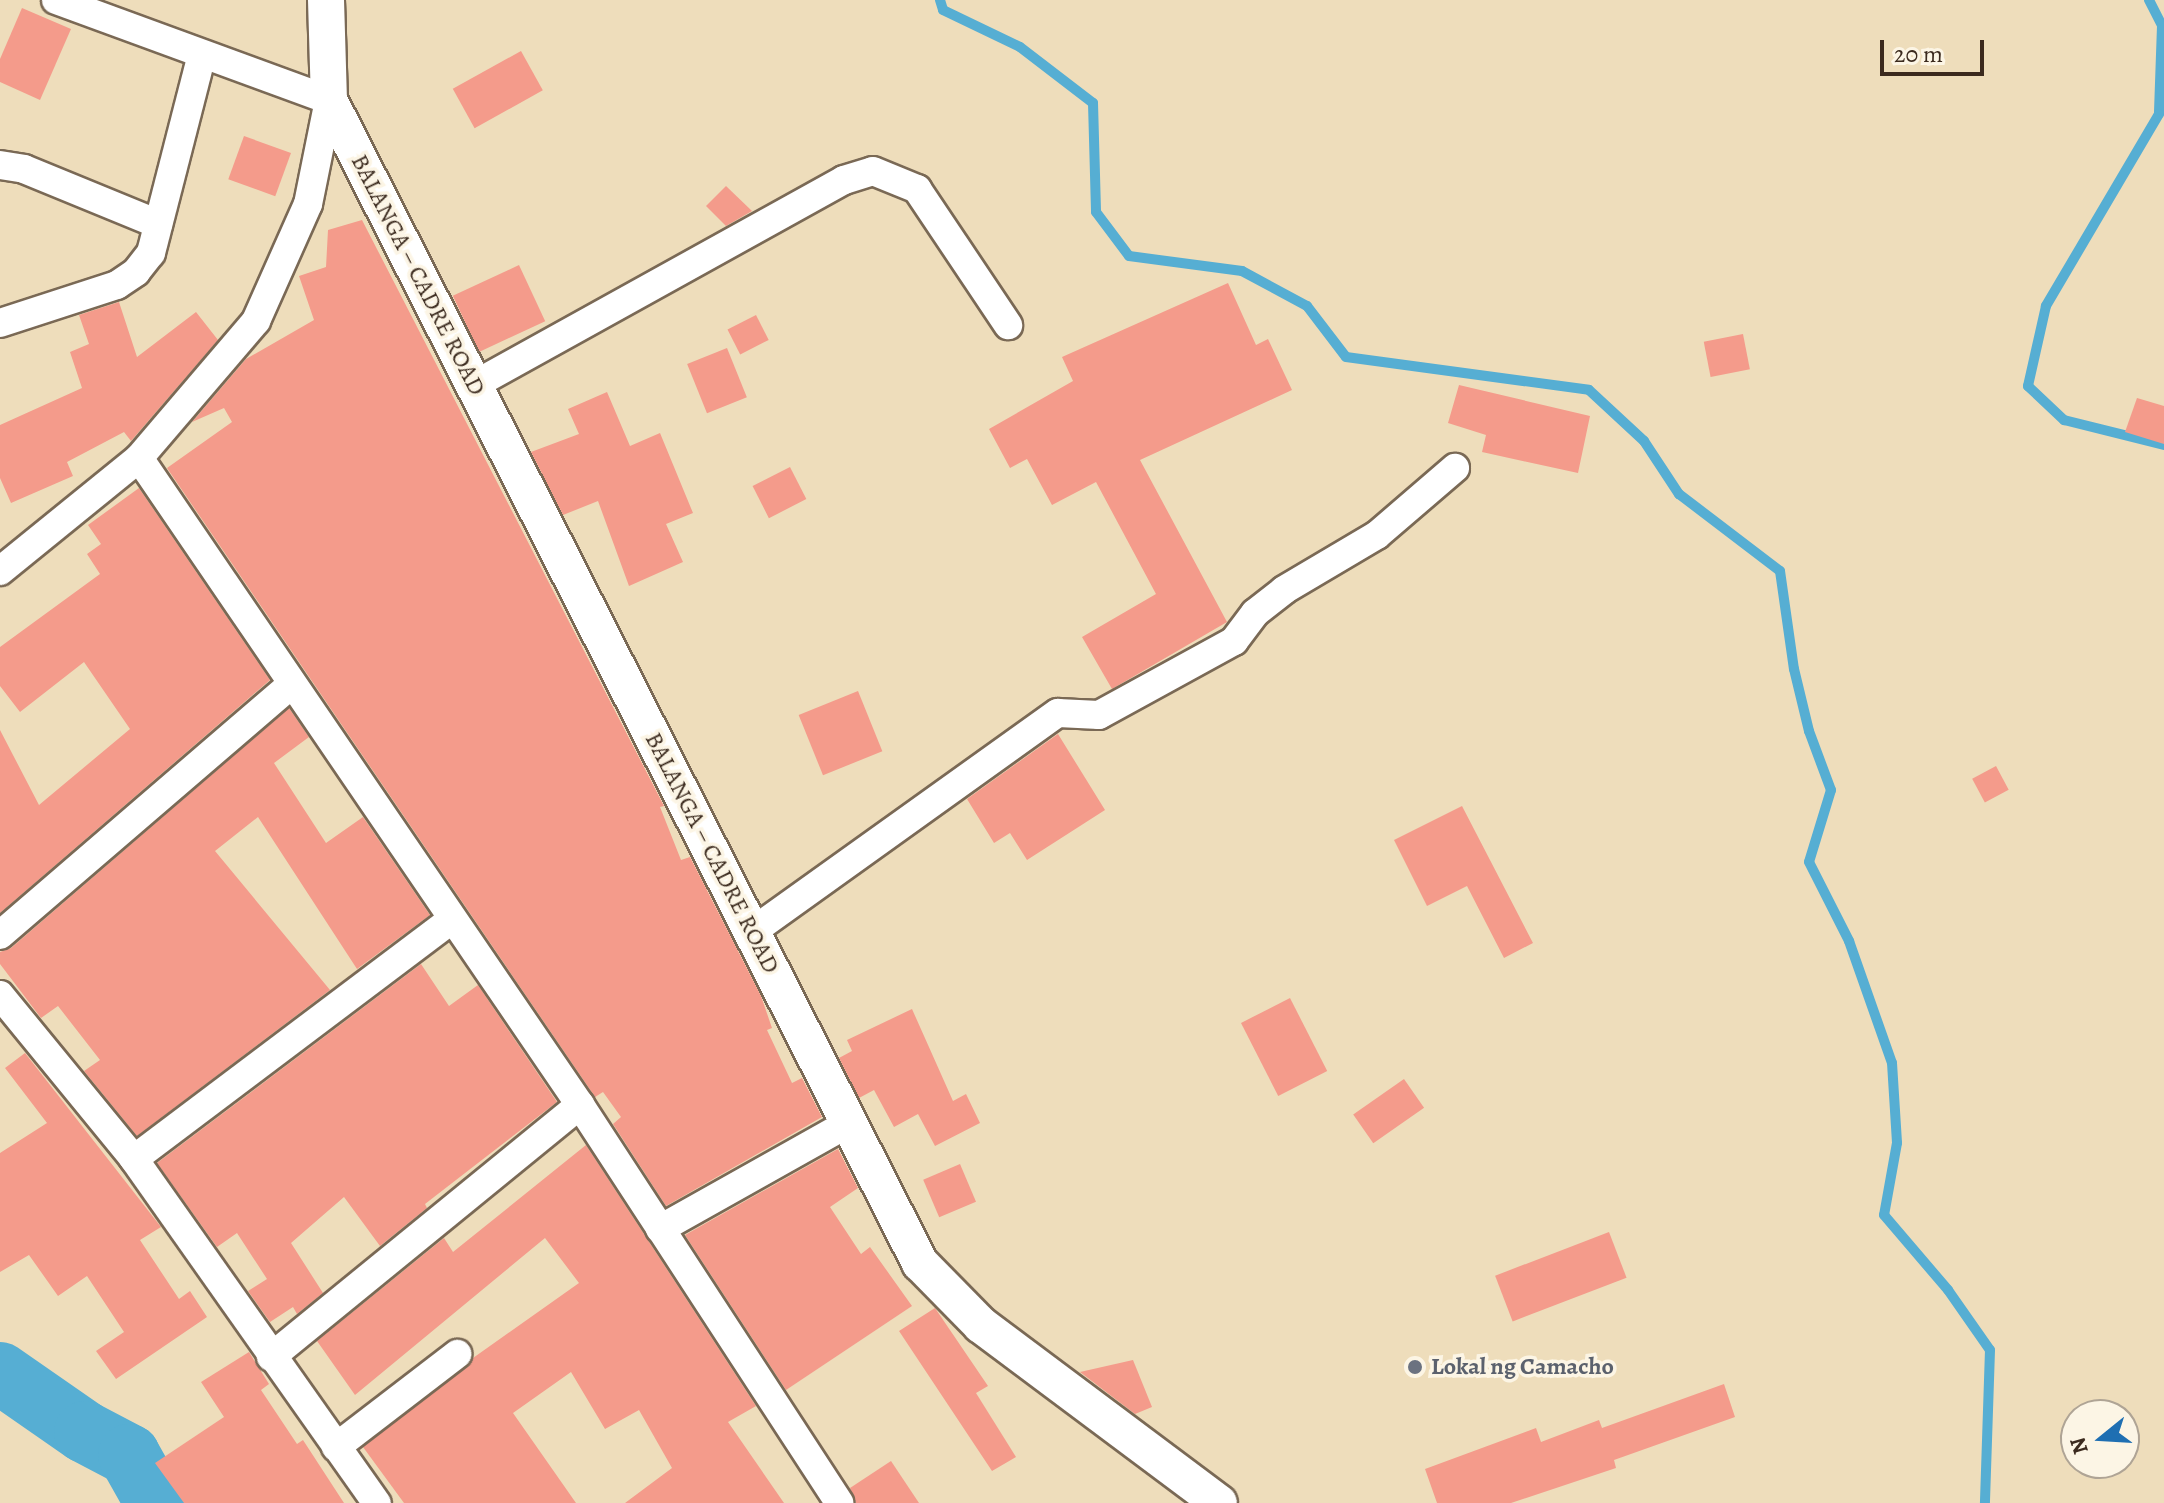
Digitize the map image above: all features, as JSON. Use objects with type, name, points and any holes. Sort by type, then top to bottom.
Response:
[{"type":"street","points":[[56,0],[329,100]]},
{"type":"street","points":[[0,571],[139,458],[256,321],[308,204],[329,100],[326,0]]},
{"type":"street","points":[[0,323],[117,285],[136,272],[151,253],[202,55]]},
{"type":"street","name":"BALANGA – CADRE ROAD","points":[[329,100],[930,1277],[981,1325],[1219,1503]]},
{"type":"street","points":[[0,165],[24,169],[158,224]]},
{"type":"street","points":[[474,385],[844,180],[873,171],[917,189],[1008,325]]},
{"type":"street","points":[[139,458],[289,686],[580,1105],[839,1503]]},
{"type":"street","points":[[753,931],[1058,713],[1099,715],[1234,641],[1255,613],[1284,590],[1377,535],[1455,468]]},
{"type":"street","points":[[0,935],[289,686]]},
{"type":"street","points":[[134,1159],[451,920]]},
{"type":"street","points":[[0,995],[134,1159],[377,1503]]},
{"type":"street","points":[[271,1357],[580,1105]]},
{"type":"street","points":[[660,1229],[849,1123]]},
{"type":"street","points":[[336,1447],[457,1354]]},
{"type":"building","points":[[22,8],[71,29],[40,100],[0,82],[0,59]]},
{"type":"building","points":[[521,51],[543,90],[475,128],[453,89]]},
{"type":"building","points":[[244,136],[291,153],[275,196],[228,179]]},
{"type":"building","points":[[726,186],[752,211],[726,226],[706,206]]},
{"type":"building","points":[[362,220],[664,806],[660,807],[681,860],[690,857],[761,996],[772,1028],[767,1030],[792,1083],[802,1078],[822,1117],[666,1206],[613,1124],[621,1117],[603,1092],[595,1097],[167,468],[232,422],[224,408],[192,422],[246,359],[314,320],[299,276],[326,267],[328,230]]},
{"type":"building","points":[[519,265],[545,321],[479,352],[453,296]]},
{"type":"building","points":[[1228,283],[1256,345],[1268,339],[1292,390],[1140,460],[1227,622],[1112,689],[1082,637],[1156,594],[1096,482],[1052,505],[1027,459],[1010,468],[989,429],[1073,381],[1062,357]]},
{"type":"building","points":[[119,302],[137,357],[196,312],[218,340],[131,441],[124,432],[67,462],[73,476],[11,503],[0,478],[0,425],[82,388],[70,352],[89,344],[79,315]]},
{"type":"building","points":[[756,315],[769,340],[740,354],[727,330]]},
{"type":"building","points":[[1743,334],[1750,369],[1711,377],[1704,342]]},
{"type":"building","points":[[727,348],[747,397],[707,413],[687,364]]},
{"type":"building","points":[[1459,385],[1590,416],[1578,473],[1482,452],[1486,435],[1448,423]]},
{"type":"building","points":[[607,392],[630,446],[660,433],[693,513],[666,524],[683,562],[629,586],[598,501],[563,515],[531,452],[579,434],[568,409]]},
{"type":"building","points":[[2137,398],[2164,406],[2164,444],[2125,432]]},
{"type":"building","points":[[790,467],[806,499],[769,518],[753,486]]},
{"type":"building","points":[[139,488],[270,680],[0,913],[0,730],[39,805],[130,729],[84,662],[20,712],[0,686],[0,647],[100,574],[87,554],[101,544],[88,525]]},
{"type":"building","points":[[858,691],[882,751],[823,775],[799,715]]},
{"type":"building","points":[[289,708],[309,737],[274,763],[326,843],[363,817],[430,915],[357,969],[258,817],[215,851],[330,990],[137,1136],[84,1071],[100,1060],[58,1006],[41,1018],[0,964],[0,952],[11,948]]},
{"type":"building","points":[[1058,734],[1105,810],[1027,860],[1010,833],[994,843],[967,799]]},
{"type":"building","points":[[1996,766],[2009,790],[1985,803],[1972,779]]},
{"type":"building","points":[[1462,806],[1533,943],[1504,958],[1467,886],[1427,906],[1394,840]]},
{"type":"building","points":[[421,964],[449,1006],[478,985],[557,1102],[425,1204],[427,1208],[380,1246],[344,1197],[291,1243],[323,1293],[297,1314],[293,1307],[270,1322],[248,1291],[267,1279],[237,1233],[217,1247],[157,1163]]},
{"type":"building","points":[[1290,998],[1327,1071],[1278,1096],[1241,1023]]},
{"type":"building","points":[[912,1009],[953,1101],[966,1094],[980,1123],[935,1146],[918,1114],[894,1127],[874,1090],[859,1098],[839,1058],[852,1051],[847,1040]]},
{"type":"building","points":[[25,1053],[161,1227],[140,1240],[179,1299],[190,1291],[207,1317],[116,1379],[96,1351],[124,1332],[87,1276],[58,1296],[29,1255],[0,1272],[0,1153],[47,1123],[5,1068]]},
{"type":"building","points":[[1404,1079],[1424,1108],[1373,1143],[1353,1115]]},
{"type":"building","points":[[586,1145],[756,1406],[728,1422],[784,1503],[625,1503],[672,1468],[639,1410],[605,1429],[571,1372],[513,1413],[576,1503],[404,1503],[363,1447],[473,1358],[579,1283],[545,1238],[355,1395],[317,1341],[444,1238],[453,1252]]},
{"type":"building","points":[[838,1149],[858,1188],[830,1207],[861,1254],[870,1247],[912,1306],[786,1390],[685,1235]]},
{"type":"building","points":[[960,1164],[976,1202],[939,1217],[923,1180]]},
{"type":"building","points":[[1609,1232],[1627,1278],[1513,1321],[1495,1276]]},
{"type":"building","points":[[935,1308],[988,1386],[976,1393],[1016,1457],[992,1471],[899,1331]]},
{"type":"building","points":[[249,1352],[269,1384],[261,1390],[297,1444],[303,1440],[344,1503],[184,1503],[155,1463],[224,1417],[201,1382]]},
{"type":"building","points":[[1133,1360],[1152,1407],[1135,1414],[1080,1372]]},
{"type":"building","points":[[1724,1384],[1735,1417],[1614,1460],[1616,1468],[1511,1503],[1437,1503],[1425,1469],[1536,1428],[1541,1442],[1599,1420],[1602,1428]]},
{"type":"building","points":[[891,1461],[919,1503],[856,1503],[850,1488]]},
{"type":"waterway","points":[[940,0],[943,10],[1020,47],[1093,103],[1096,212],[1129,256],[1242,271],[1307,306],[1346,357],[1589,390],[1644,441],[1679,494],[1780,571],[1794,669],[1809,731],[1831,790],[1809,862],[1849,941],[1892,1063],[1897,1143],[1884,1215],[1948,1290],[1990,1350],[1985,1503]]},
{"type":"waterway","points":[[2149,0],[2162,26],[2159,114],[2046,306],[2028,386],[2064,420],[2164,445]]},
{"type":"waterway","points":[[0,1373],[85,1432],[129,1455],[156,1503]]},
{"type":"place","name":"Lokal ng Camacho","points":[[1415,1367]]}]
